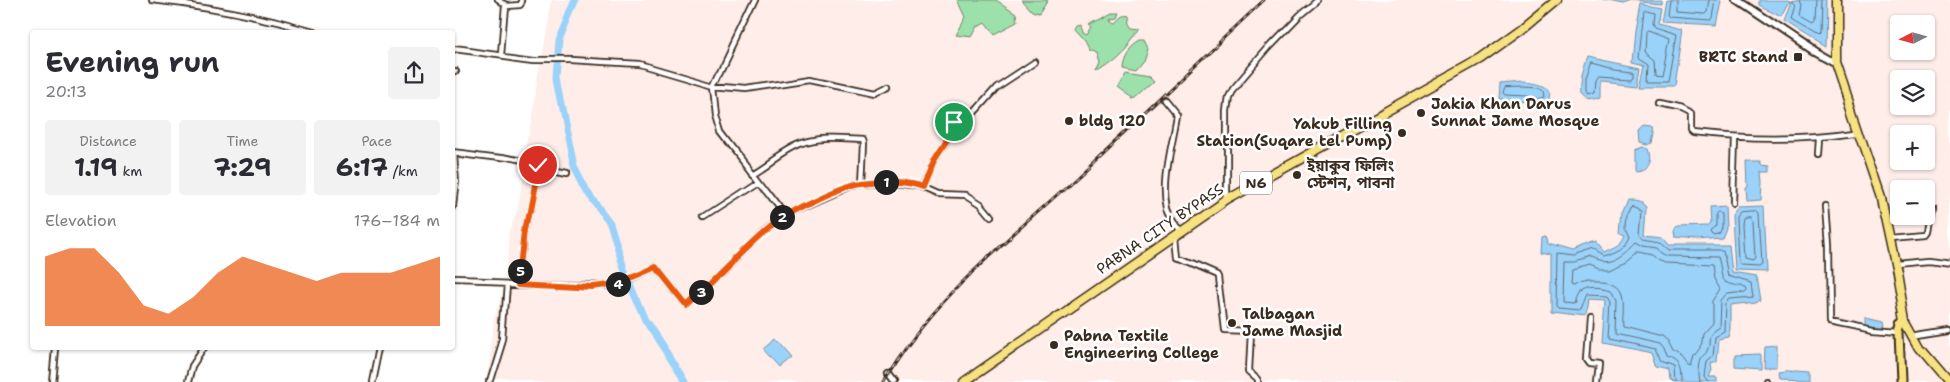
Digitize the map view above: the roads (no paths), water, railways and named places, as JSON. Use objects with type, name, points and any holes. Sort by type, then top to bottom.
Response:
[{"type":"highway","name":"PABNA CITY BYPASS","points":[[964,382],[1227,200],[1480,59],[1522,30],[1557,0]]},
{"type":"highway","points":[[1832,0],[1834,62],[1854,132],[1884,222],[1908,338],[1943,382]]},
{"type":"highway","points":[[1836,0],[1834,62],[1881,198],[1896,263],[1904,322],[1920,348],[1949,382]]},
{"type":"main road","points":[[1737,0],[1812,51],[1834,62]]},
{"type":"main road","points":[[1901,382],[1899,332],[1904,322]]},
{"type":"street","points":[[152,0],[214,8],[304,30]]},
{"type":"street","points":[[499,0],[505,4],[518,3],[520,0]]},
{"type":"street","points":[[755,0],[714,86],[715,106],[719,126],[785,215]]},
{"type":"street","points":[[1227,200],[1228,112],[1233,89],[1300,15],[1318,0]]},
{"type":"street","points":[[501,55],[505,4]]},
{"type":"street","points":[[455,49],[548,61],[572,60],[639,64],[714,86],[746,89],[810,79],[875,93],[890,86]]},
{"type":"street","points":[[923,187],[935,158],[954,129],[954,116],[959,113],[972,115],[997,87],[1035,62]]},
{"type":"street","points":[[1164,100],[1177,116],[1168,169],[1167,198],[1178,234],[1178,258],[1218,276],[1224,330],[1251,332],[1249,371],[1258,379],[1258,382]]},
{"type":"street","points":[[1659,104],[1681,109],[1691,114],[1693,133],[1734,136],[1820,137],[1854,132]]},
{"type":"street","points":[[1733,203],[1734,136]]},
{"type":"street","points":[[1819,155],[1820,137]]},
{"type":"street","points":[[752,173],[792,147],[804,142],[828,138],[863,140],[862,183]]},
{"type":"street","points":[[455,152],[501,158],[567,172]]},
{"type":"street","points":[[519,283],[525,232],[538,165]]},
{"type":"street","points":[[704,216],[758,181]]},
{"type":"street","points":[[455,281],[592,287],[622,283],[656,267],[687,306],[766,230],[785,215],[834,192],[862,183],[888,182],[923,187],[937,194],[967,195],[981,204],[991,216]]},
{"type":"street","points":[[1826,206],[1829,246],[1830,321],[1874,330],[1899,332]]},
{"type":"street","points":[[1890,238],[1928,234],[1931,225]]},
{"type":"street","points":[[1896,263],[1930,260],[1950,263]]},
{"type":"street","points":[[490,382],[503,340],[507,283]]},
{"type":"street","points":[[1590,319],[1587,359],[1590,364],[1599,364],[1597,382]]},
{"type":"street","points":[[1912,336],[1950,330]]},
{"type":"street","points":[[52,382],[55,350]]},
{"type":"street","points":[[188,382],[192,366],[203,350]]},
{"type":"street","points":[[372,382],[379,350]]},
{"type":"street","points":[[888,374],[894,382]]},
{"type":"water","points":[[1602,0],[1660,0],[1660,4],[1632,1],[1623,4]]},
{"type":"water","points":[[1665,0],[1720,0],[1722,2],[1717,25],[1661,22]]},
{"type":"water","points":[[1758,0],[1789,0],[1789,2],[1781,17],[1758,5]]},
{"type":"water","points":[[1799,0],[1826,0],[1825,47],[1784,22],[1791,2]]},
{"type":"water","points":[[1640,4],[1660,8],[1657,24],[1682,30],[1674,86],[1640,86],[1645,65],[1632,62]]},
{"type":"water","points":[[1587,57],[1641,68],[1638,84],[1602,80],[1600,81],[1600,98],[1584,99],[1580,95],[1580,85]]},
{"type":"water","points":[[1523,82],[1544,86],[1549,92],[1547,103],[1499,99],[1500,84]]},
{"type":"water","points":[[1644,127],[1652,128],[1653,134],[1651,143],[1647,145],[1640,143],[1639,132]]},
{"type":"water","points":[[1643,147],[1647,149],[1648,153],[1647,164],[1643,169],[1635,171],[1635,150]]},
{"type":"water","points":[[1747,162],[1761,162],[1762,165],[1770,166],[1770,172],[1762,172],[1762,200],[1747,201]]},
{"type":"water","points":[[1627,200],[1640,201],[1647,206],[1645,235],[1663,237],[1669,245],[1729,245],[1732,273],[1756,277],[1760,299],[1756,302],[1731,305],[1731,330],[1729,338],[1719,340],[1717,361],[1711,363],[1712,370],[1709,377],[1717,377],[1717,382],[1671,381],[1670,371],[1658,368],[1653,353],[1602,343],[1605,300],[1587,299],[1585,316],[1551,312],[1551,254],[1541,252],[1542,237],[1545,236],[1548,244],[1572,251],[1597,242],[1604,251],[1619,243],[1625,234],[1620,232],[1622,211]]},
{"type":"water","points":[[1725,206],[1726,228],[1722,238],[1697,240],[1676,238],[1675,231],[1678,227],[1706,226],[1710,223],[1709,207]]},
{"type":"water","points":[[1764,206],[1767,272],[1735,271],[1732,215],[1738,207]]},
{"type":"water","points":[[1867,317],[1884,321],[1885,326],[1881,328],[1867,325]]},
{"type":"water","points":[[777,340],[793,358],[781,368],[765,350]]},
{"type":"water","points":[[1777,345],[1777,367],[1763,367],[1764,346]]},
{"type":"water","points":[[1760,354],[1760,368],[1735,366],[1735,355]]},
{"type":"water","points":[[1809,370],[1809,379],[1780,378],[1779,371]]},
{"type":"waterway","points":[[576,0],[559,41],[556,80],[574,166],[588,193],[610,223],[626,275],[645,320],[686,382]]},
{"type":"railway","points":[[884,382],[922,326],[968,276],[1094,161],[1264,0]]},
{"type":"place","name":"BRTC Stand","points":[[1798,57]]},
{"type":"place","name":"Jakia Khan Darus Sunnat Jame Mosque","points":[[1421,113]]},
{"type":"place","name":"bldg 120","points":[[1069,121]]},
{"type":"place","name":"Yakub Filling Station(Suqare tel Pump)","points":[[1402,133]]},
{"type":"place","name":"ইয়াকুব ফিলিং স্টেশন, পাবনা","points":[[1297,175]]},
{"type":"place","name":"Talbagan Jame Masjid","points":[[1232,323]]},
{"type":"place","name":"Pabna Textile Engineering College","points":[[1054,345]]}]
